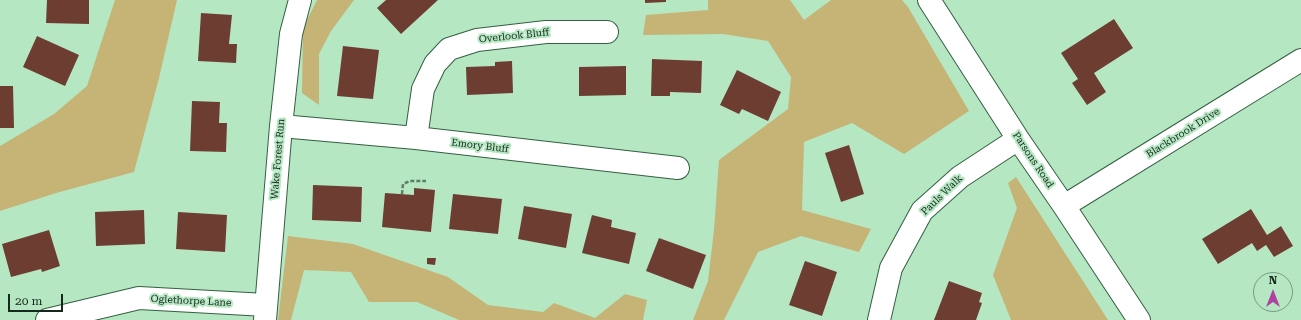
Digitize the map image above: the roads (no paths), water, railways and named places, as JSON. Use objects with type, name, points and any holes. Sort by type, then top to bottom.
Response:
[{"type":"street","name":"Wake Forest Run","points":[[265,313],[281,126],[291,34],[300,0]]},
{"type":"street","name":"Parsons Road","points":[[929,0],[1018,139],[1139,320]]},
{"type":"street","name":"Overlook Bluff","points":[[416,138],[423,90],[435,64],[449,49],[477,40],[546,32],[607,32]]},
{"type":"street","name":"Blackbrook Drive","points":[[1064,206],[1301,60]]},
{"type":"street","name":"Emory Bluff","points":[[281,126],[416,138],[678,168]]},
{"type":"street","name":"Pauls Walk","points":[[879,320],[891,268],[922,211],[960,177],[1018,139]]},
{"type":"street","name":"Oglethorpe Lane","points":[[47,320],[139,298],[265,313]]}]
